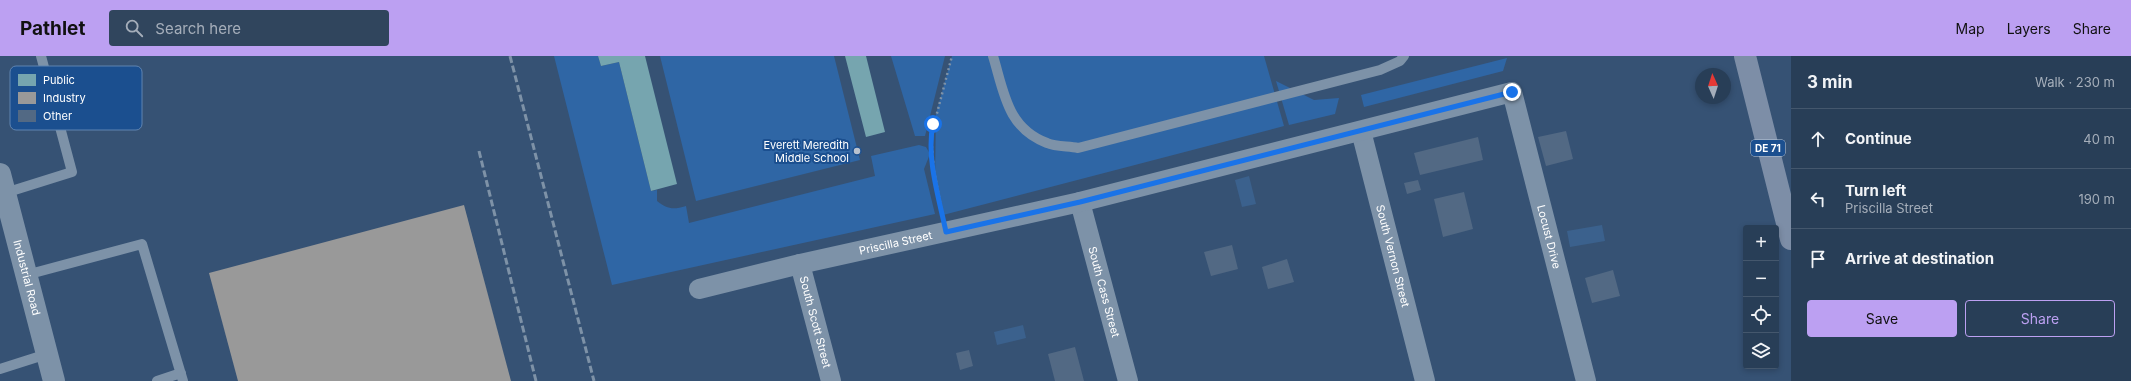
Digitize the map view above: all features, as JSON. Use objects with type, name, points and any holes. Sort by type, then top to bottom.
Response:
[{"type":"main road","name":"DE 71","points":[[1745,56],[1791,239]]},
{"type":"street","name":"Priscilla Street","points":[[699,289],[800,264],[1080,202],[1512,92]]},
{"type":"street","name":"Locust Drive","points":[[1512,92],[1586,381]]},
{"type":"street","name":"South Vernon Street","points":[[1361,131],[1425,381]]},
{"type":"street","name":"Industrial Road","points":[[3,184],[54,381]]},
{"type":"street","name":"South Cass Street","points":[[1080,202],[1128,381]]},
{"type":"street","name":"South Scott Street","points":[[800,264],[831,381]]},
{"type":"lane","points":[[41,56],[44,66]]},
{"type":"lane","points":[[993,56],[1009,110],[1024,132],[1048,144],[1078,148],[1380,70],[1400,61],[1404,56]]},
{"type":"lane","points":[[3,184],[72,172],[61,130]]},
{"type":"lane","points":[[26,275],[142,244],[182,377],[157,381]]},
{"type":"lane","points":[[0,369],[47,354]]},
{"type":"path","points":[[946,232],[934,171],[931,136],[952,56]]},
{"type":"shaded area","points":[[554,56],[598,56],[601,66],[619,62],[651,191],[657,190],[657,201],[664,206],[677,208],[686,206],[689,223],[875,176],[871,156],[919,145],[926,147],[930,154],[924,169],[935,214],[612,285]]},
{"type":"shaded area","points":[[660,56],[834,56],[860,160],[696,201]]},
{"type":"shaded area","points":[[891,56],[945,56],[925,136],[915,136]]},
{"type":"shaded area","points":[[952,56],[1264,56],[1284,126],[943,215],[935,179],[936,114]]},
{"type":"shaded area","points":[[1507,58],[1503,71],[1364,107],[1361,95]]},
{"type":"shaded area","points":[[1276,81],[1314,100],[1339,98],[1335,114],[1289,125]]},
{"type":"shaded area","points":[[1249,176],[1256,204],[1242,207],[1235,180]]},
{"type":"shaded area","points":[[1602,225],[1605,241],[1570,247],[1567,231]]},
{"type":"shaded area","points":[[1023,325],[1026,338],[997,345],[994,332]]},
{"type":"building: Public","points":[[598,56],[645,56],[677,184],[651,191],[619,62],[601,66]]},
{"type":"building: Public","points":[[845,56],[866,56],[885,132],[866,137]]},
{"type":"building: Industry","points":[[464,205],[511,381],[238,381],[209,273]]},
{"type":"building: Other","points":[[1566,131],[1573,159],[1546,166],[1538,137]]},
{"type":"building: Other","points":[[1478,137],[1483,160],[1420,175],[1414,153]]},
{"type":"building: Other","points":[[1418,180],[1421,190],[1407,194],[1404,183]]},
{"type":"building: Other","points":[[1464,192],[1473,229],[1443,237],[1434,199]]},
{"type":"building: Other","points":[[1232,245],[1238,269],[1211,276],[1204,252]]},
{"type":"building: Other","points":[[1287,259],[1294,282],[1268,289],[1262,267]]},
{"type":"building: Other","points":[[1613,270],[1620,296],[1592,303],[1585,278]]},
{"type":"building: Other","points":[[1075,347],[1084,381],[1055,381],[1048,354]]},
{"type":"building: Other","points":[[969,350],[973,366],[960,370],[956,353]]},
{"type":"railway","points":[[510,56],[594,381]]},
{"type":"railway","points":[[479,151],[536,381]]},
{"type":"place","name":"Everett Meredith Middle School","points":[[857,151]]},
{"type":"route","points":[[933,124],[931,136],[934,171],[946,232],[1080,202],[1512,92]]}]
